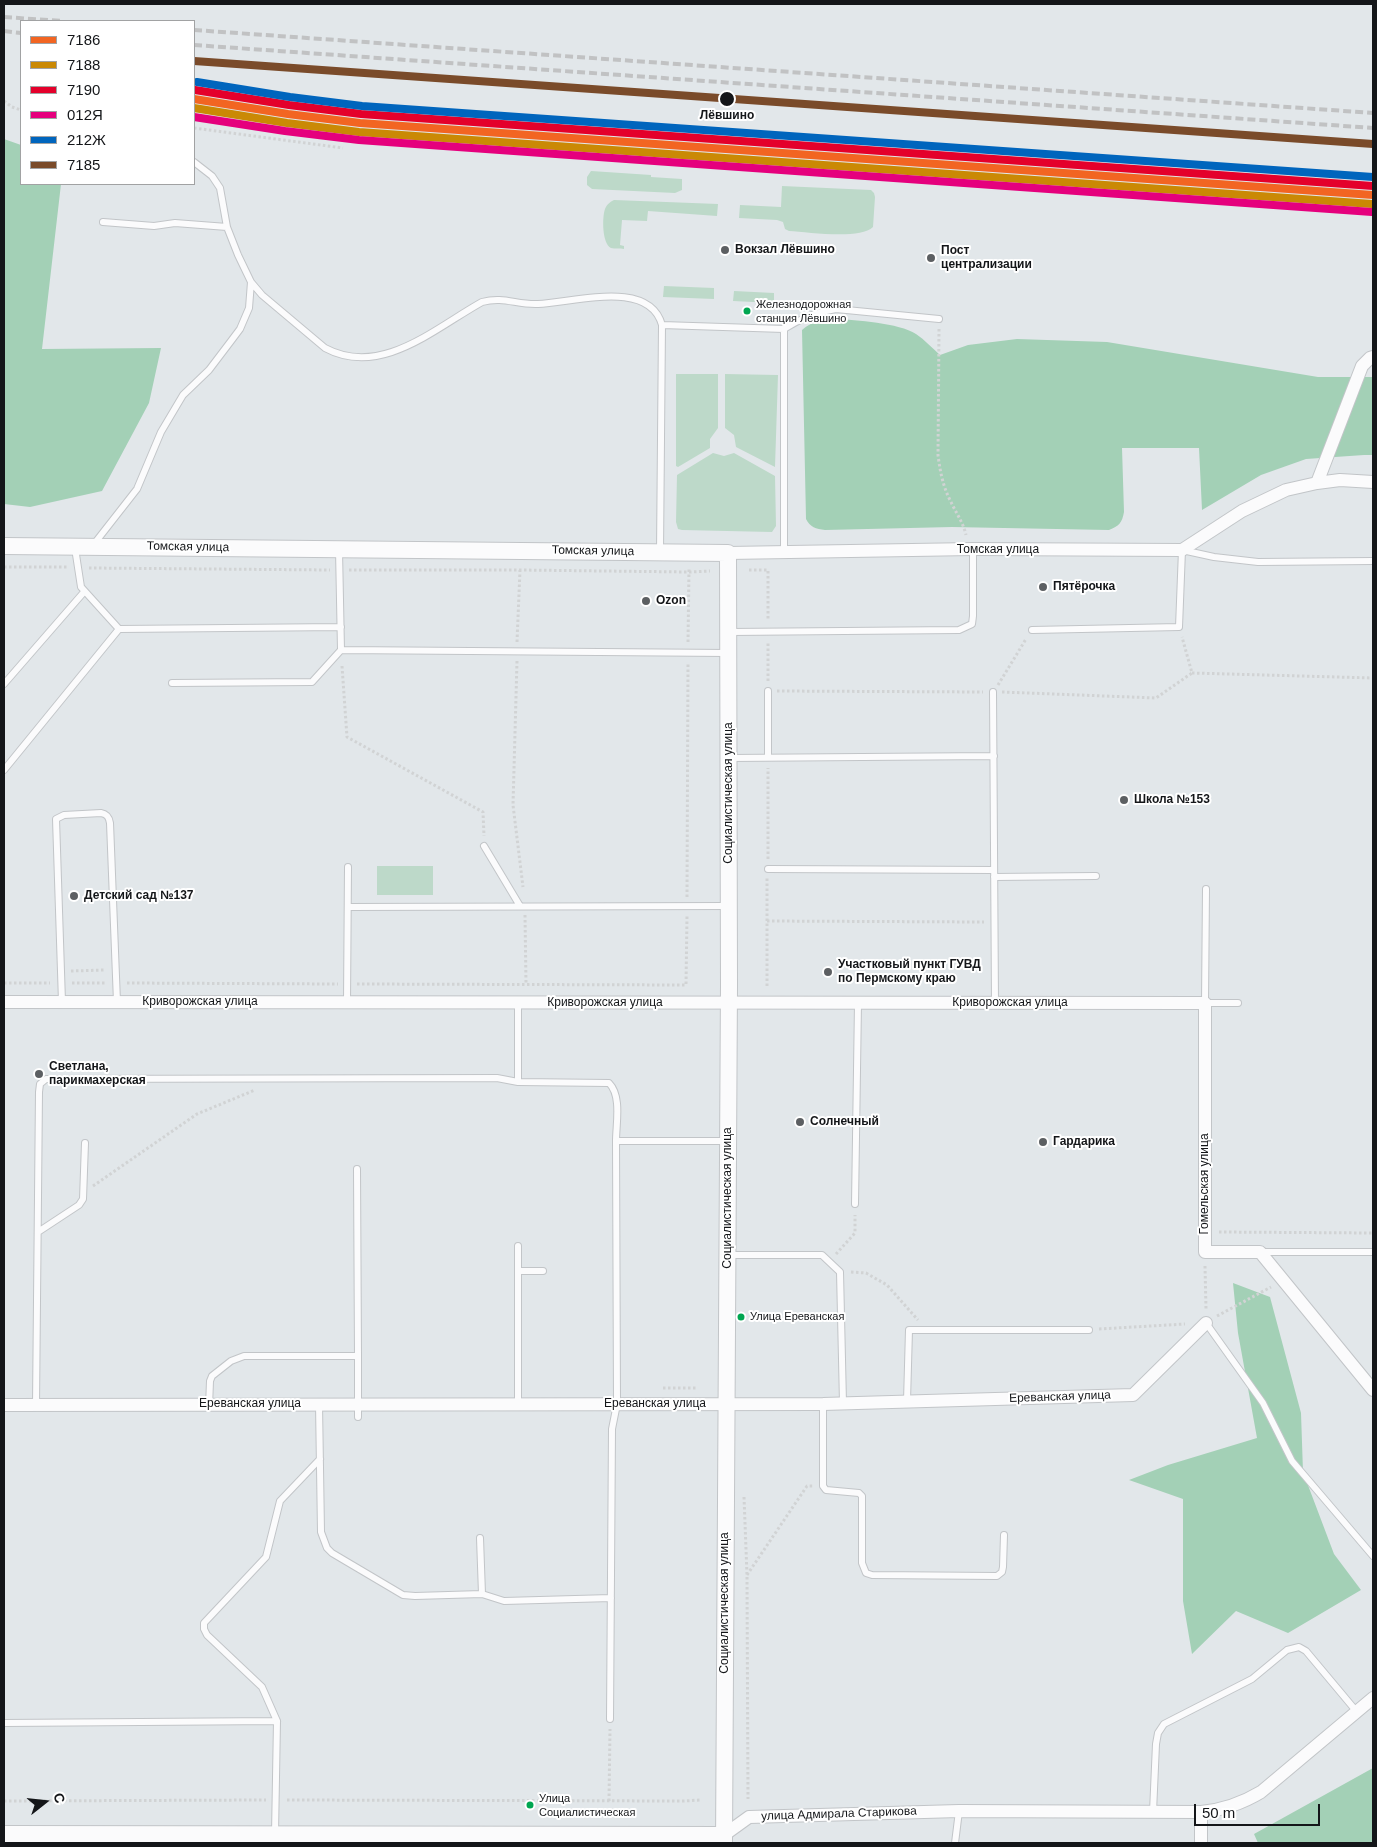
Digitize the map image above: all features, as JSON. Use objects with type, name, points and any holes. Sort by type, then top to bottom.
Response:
[{"type":"street","points":[[1318,483],[1362,366],[1373,357]]},
{"type":"street","points":[[1182,550],[1242,511],[1286,490],[1340,480],[1373,482]]},
{"type":"street","name":"Томская улица","points":[[4,546],[728,553],[1182,550]]},
{"type":"street","name":"Социалистическая улица","points":[[724,1839],[729,1002],[728,553]]},
{"type":"street","name":"Криворожская улица","points":[[4,1002],[1205,1003]]},
{"type":"street","name":"Гомельская улица","points":[[1205,1003],[1205,1252],[1260,1252]]},
{"type":"street","points":[[1260,1252],[1371,1382]]},
{"type":"street","name":"Ереванская улица","points":[[4,1405],[209,1407],[319,1404],[358,1410],[518,1404],[823,1404],[1133,1395],[1206,1322]]},
{"type":"street","name":"улица Адмирала Старикова","points":[[724,1839],[749,1816],[959,1811],[1201,1812],[1219,1810],[1243,1802],[1260,1792],[1372,1701]]},
{"type":"street","points":[[1201,1812],[1201,1843]]},
{"type":"street","points":[[4,1834],[275,1834],[724,1839]]},
{"type":"lane","points":[[195,163],[212,176],[220,188],[228,227],[238,255],[251,282],[262,295],[325,348],[335,353],[348,356],[374,356],[402,348],[417,342],[482,302],[491,300],[500,299],[517,303],[536,304],[620,296],[636,298],[649,305],[660,317],[662,325],[660,552]]},
{"type":"lane","points":[[103,222],[154,226],[175,223],[228,227]]},
{"type":"lane","points":[[92,547],[137,489],[161,432],[183,395],[209,370],[240,329],[249,308],[251,282]]},
{"type":"lane","points":[[662,325],[784,329],[807,316],[820,311],[836,309],[939,319]]},
{"type":"lane","points":[[784,329],[784,552]]},
{"type":"lane","points":[[75,546],[79,581],[84,592],[119,629],[341,627]]},
{"type":"lane","points":[[172,683],[312,682],[341,650],[339,549]]},
{"type":"lane","points":[[728,632],[959,630],[965,628],[972,624],[973,616],[972,550]]},
{"type":"lane","points":[[1032,630],[1179,627],[1182,550],[1214,557],[1258,562],[1373,561]]},
{"type":"lane","points":[[4,684],[84,592]]},
{"type":"lane","points":[[4,770],[119,629]]},
{"type":"lane","points":[[341,650],[728,652]]},
{"type":"lane","points":[[768,691],[768,758]]},
{"type":"lane","points":[[993,692],[995,1003]]},
{"type":"lane","points":[[728,758],[994,756]]},
{"type":"lane","points":[[62,1002],[56,819],[64,815],[101,813],[109,817],[117,1002]]},
{"type":"lane","points":[[484,846],[523,906]]},
{"type":"lane","points":[[347,1002],[348,868]]},
{"type":"lane","points":[[768,869],[1096,876]]},
{"type":"lane","points":[[1206,889],[1205,1003],[1238,1003]]},
{"type":"lane","points":[[348,907],[729,906]]},
{"type":"lane","points":[[518,1082],[522,1002]]},
{"type":"lane","points":[[855,1204],[858,1002]]},
{"type":"lane","points":[[36,1405],[39,1092],[40,1084],[46,1079],[497,1078],[518,1082],[609,1083],[614,1088],[616,1097],[617,1404],[612,1429],[610,1719]]},
{"type":"lane","points":[[616,1141],[728,1141]]},
{"type":"lane","points":[[38,1232],[79,1205],[84,1199],[85,1143]]},
{"type":"lane","points":[[357,1169],[358,1410]]},
{"type":"lane","points":[[518,1246],[518,1404]]},
{"type":"lane","points":[[1260,1252],[1373,1252]]},
{"type":"lane","points":[[727,1255],[822,1255],[840,1272],[843,1403]]},
{"type":"lane","points":[[518,1272],[543,1272]]},
{"type":"lane","points":[[1206,1322],[1263,1403],[1292,1461],[1373,1556]]},
{"type":"lane","points":[[907,1401],[909,1330],[1088,1330]]},
{"type":"lane","points":[[209,1407],[210,1381],[212,1376],[237,1357],[358,1356]]},
{"type":"lane","points":[[319,1404],[321,1532],[327,1548],[332,1553],[403,1595],[482,1594],[504,1601],[611,1598]]},
{"type":"lane","points":[[823,1404],[823,1486],[826,1490],[858,1493],[862,1496],[863,1569],[866,1573],[872,1575],[997,1576],[1002,1572],[1003,1567],[1004,1535]]},
{"type":"lane","points":[[275,1834],[277,1722],[262,1687],[207,1635],[204,1629],[204,1622],[266,1557],[280,1501],[320,1459]]},
{"type":"lane","points":[[480,1538],[482,1594]]},
{"type":"lane","points":[[1153,1812],[1156,1744],[1158,1733],[1164,1724],[1252,1679],[1287,1650],[1299,1647],[1306,1651],[1357,1712]]},
{"type":"lane","points":[[4,1723],[277,1722]]},
{"type":"lane","points":[[955,1843],[959,1811]]},
{"type":"path","points":[[4,101],[20,110]]},
{"type":"path","points":[[195,128],[344,148]]},
{"type":"path","points":[[939,319],[938,455],[940,475],[950,501],[964,524],[972,550]]},
{"type":"path","points":[[4,567],[689,572],[714,570]]},
{"type":"path","points":[[520,570],[513,805],[523,906],[522,1002]]},
{"type":"path","points":[[749,570],[768,570],[768,691],[993,692],[1156,698],[1192,673],[1373,678]]},
{"type":"path","points":[[1179,627],[1192,673]]},
{"type":"path","points":[[993,692],[1032,630]]},
{"type":"path","points":[[341,650],[346,737],[483,812],[484,846]]},
{"type":"path","points":[[767,921],[994,922]]},
{"type":"path","points":[[61,971],[115,969]]},
{"type":"path","points":[[85,1192],[197,1114],[258,1089]]},
{"type":"path","points":[[829,1262],[855,1233],[855,1204]]},
{"type":"path","points":[[1205,1232],[1373,1233]]},
{"type":"path","points":[[1205,1252],[1206,1322]]},
{"type":"path","points":[[840,1272],[866,1272],[887,1284],[927,1330]]},
{"type":"path","points":[[1088,1330],[1206,1322],[1284,1280]]},
{"type":"path","points":[[746,1575],[807,1486],[823,1486]]},
{"type":"path","points":[[744,1490],[748,1799]]},
{"type":"path","points":[[609,1801],[610,1719]]},
{"type":"path","points":[[4,1801],[700,1800]]},
{"type":"green space","points":[[4,139],[20,145],[20,185],[61,185],[42,349],[161,348],[149,403],[102,491],[30,507],[4,504]]},
{"type":"green space","points":[[591,171],[682,179],[682,190],[675,193],[592,189],[587,185],[587,177]]},
{"type":"green space","points":[[782,186],[871,190],[875,197],[873,227],[857,233],[820,234],[789,231],[785,229],[783,222],[777,220],[739,218],[740,205],[781,207]]},
{"type":"green space","points":[[614,200],[718,204],[717,216],[648,211],[647,221],[622,220],[620,245],[624,246],[624,249],[611,248],[608,246],[604,236],[603,218],[605,209]]},
{"type":"green space","points":[[664,286],[714,288],[714,299],[663,297]]},
{"type":"green space","points":[[734,291],[774,293],[774,303],[733,301]]},
{"type":"green space","points":[[835,319],[877,323],[908,330],[919,336],[940,355],[968,345],[1017,339],[1107,342],[1318,377],[1373,377],[1373,455],[1306,459],[1261,475],[1202,510],[1199,448],[1122,448],[1124,512],[1120,524],[1109,530],[952,527],[819,529],[811,526],[806,519],[802,330],[817,322]]},
{"type":"green space","points":[[676,374],[718,374],[718,428],[710,439],[710,448],[678,467],[676,466]]},
{"type":"green space","points":[[725,374],[778,375],[775,467],[736,447],[734,435],[725,428]]},
{"type":"green space","points":[[713,453],[724,456],[734,453],[775,476],[776,526],[772,532],[678,529],[676,522],[677,475]]},
{"type":"green space","points":[[377,866],[433,866],[433,895],[377,895]]},
{"type":"green space","points":[[1233,1283],[1270,1297],[1301,1413],[1303,1472],[1334,1554],[1361,1590],[1288,1633],[1236,1611],[1192,1654],[1183,1601],[1183,1499],[1129,1480],[1168,1465],[1257,1438],[1238,1333]]},
{"type":"green space","points":[[1373,1768],[1373,1843],[1258,1843],[1254,1834]]},
{"type":"railway","points":[[4,17],[48,20]]},
{"type":"railway","points":[[195,30],[1373,113]]},
{"type":"railway","points":[[4,31],[20,33]]},
{"type":"railway","points":[[195,45],[1373,128]]},
{"type":"transit line","name":"7185","points":[[195,61],[1373,144]]},
{"type":"transit line","name":"212Ж","points":[[197,82],[362,106],[1373,177]]},
{"type":"transit line","name":"7190","points":[[195,90],[361,114],[1373,186]]},
{"type":"transit line","name":"7186","points":[[195,99],[360,123],[1373,195]]},
{"type":"transit line","name":"7188","points":[[195,108],[359,132],[1372,204]]},
{"type":"transit line","name":"012Я","points":[[195,117],[359,140],[1372,212]]},
{"type":"place","name":"Лёвшино","points":[[727,99]]},
{"type":"place","name":"Вокзал Лёвшино","points":[[725,250]]},
{"type":"place","name":"Пост централизации","points":[[931,258]]},
{"type":"place","name":"Железнодорожная станция Лёвшино","points":[[747,311]]},
{"type":"place","name":"Пятёрочка","points":[[1043,587]]},
{"type":"place","name":"Ozon","points":[[646,601]]},
{"type":"place","name":"Школа №153","points":[[1124,800]]},
{"type":"place","name":"Детский сад №137","points":[[74,896]]},
{"type":"place","name":"Участковый пункт ГУВД по Пермскому краю","points":[[828,972]]},
{"type":"place","name":"Светлана, парикмахерская","points":[[39,1074]]},
{"type":"place","name":"Солнечный","points":[[800,1122]]},
{"type":"place","name":"Гардарика","points":[[1043,1142]]},
{"type":"place","name":"Улица Ереванская","points":[[741,1317]]},
{"type":"place","name":"Улица Социалистическая","points":[[530,1805]]}]
